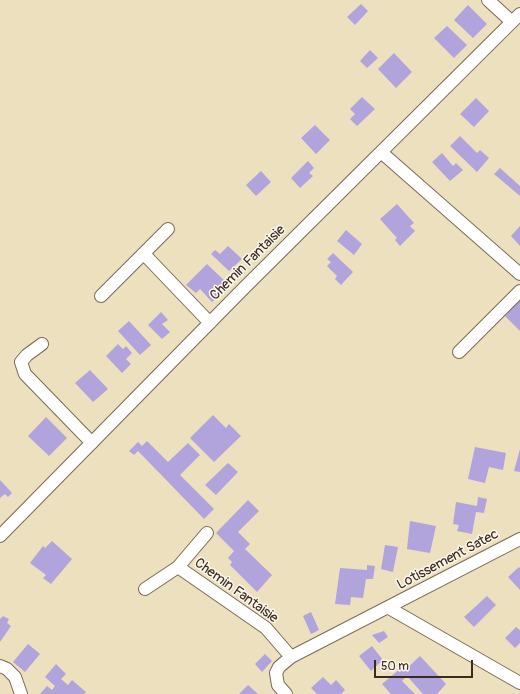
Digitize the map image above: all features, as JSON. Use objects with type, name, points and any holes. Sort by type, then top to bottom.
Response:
[{"type":"street","points":[[488,0],[516,18]]},
{"type":"street","name":"Chemin Fantaisie","points":[[0,536],[210,323],[516,18]]},
{"type":"street","points":[[381,152],[520,274]]},
{"type":"street","points":[[100,296],[168,229]]},
{"type":"street","points":[[144,254],[210,323]]},
{"type":"street","points":[[459,352],[520,290]]},
{"type":"street","points":[[42,344],[21,362],[24,374],[92,443]]},
{"type":"street","points":[[145,589],[178,567],[207,533]]},
{"type":"street","name":"Lotissement Satec","points":[[286,694],[278,685],[276,673],[279,667],[291,657],[389,608],[520,539]]},
{"type":"street","name":"Chemin Fantaisie","points":[[178,567],[266,628],[291,657]]},
{"type":"street","name":"Lotissement Satec","points":[[389,608],[520,683]]},
{"type":"street","points":[[0,666],[7,669],[15,677],[21,694]]},
{"type":"building","points":[[361,4],[368,11],[355,25],[347,17]]},
{"type":"building","points":[[468,5],[487,24],[473,38],[454,20]]},
{"type":"building","points":[[447,26],[467,45],[454,58],[434,38]]},
{"type":"building","points":[[370,50],[378,58],[367,68],[360,61]]},
{"type":"building","points":[[394,53],[412,72],[396,88],[378,69]]},
{"type":"building","points":[[362,97],[375,109],[357,126],[350,119],[355,114],[350,109]]},
{"type":"building","points":[[476,98],[489,111],[474,127],[460,114]]},
{"type":"building","points":[[315,125],[330,140],[316,154],[301,138]]},
{"type":"building","points":[[460,136],[477,153],[480,150],[489,158],[477,172],[450,146]]},
{"type":"building","points":[[442,153],[453,166],[456,163],[463,170],[450,181],[432,162]]},
{"type":"building","points":[[308,161],[314,168],[309,173],[313,176],[300,188],[291,178]]},
{"type":"building","points":[[500,168],[520,186],[520,196],[494,174]]},
{"type":"building","points":[[261,171],[271,182],[256,196],[246,185]]},
{"type":"building","points":[[397,204],[414,223],[410,226],[415,231],[400,246],[395,240],[397,238],[380,219]]},
{"type":"building","points":[[520,226],[520,246],[511,236]]},
{"type":"building","points":[[346,230],[362,244],[354,255],[337,241]]},
{"type":"building","points":[[228,246],[242,259],[229,271],[211,254],[215,250],[220,254]]},
{"type":"building","points":[[333,253],[353,272],[341,285],[335,279],[337,276],[327,266],[331,262],[327,259]]},
{"type":"building","points":[[207,264],[229,285],[223,292],[221,289],[218,292],[220,294],[212,302],[200,289],[196,293],[186,285]]},
{"type":"building","points":[[520,300],[520,331],[505,316]]},
{"type":"building","points":[[161,312],[168,320],[162,324],[170,332],[162,339],[148,325]]},
{"type":"building","points":[[129,321],[151,345],[140,355],[118,331]]},
{"type":"building","points":[[118,344],[123,349],[126,346],[132,353],[126,359],[131,364],[122,373],[106,356]]},
{"type":"building","points":[[90,370],[108,389],[93,402],[75,383]]},
{"type":"building","points":[[213,415],[226,428],[229,424],[241,436],[214,462],[190,438]]},
{"type":"building","points":[[46,417],[67,438],[49,456],[28,436]]},
{"type":"building","points":[[147,441],[168,462],[188,443],[200,455],[180,475],[214,509],[204,519],[138,451],[134,455],[129,451],[138,442],[142,446]]},
{"type":"building","points":[[475,447],[506,453],[503,470],[489,467],[485,483],[468,479]]},
{"type":"building","points":[[520,449],[520,472],[514,471]]},
{"type":"building","points":[[228,463],[238,472],[216,495],[205,485]]},
{"type":"building","points":[[0,480],[12,493],[8,497],[5,494],[0,498]]},
{"type":"building","points":[[478,497],[487,499],[484,513],[476,512],[472,534],[457,531],[459,525],[453,524],[456,502],[477,506]]},
{"type":"building","points":[[248,500],[259,511],[238,532],[250,544],[245,549],[272,575],[257,592],[230,565],[232,562],[228,558],[234,551],[216,533]]},
{"type":"building","points":[[410,521],[436,526],[430,553],[407,549]]},
{"type":"building","points":[[52,541],[72,559],[51,584],[43,578],[46,575],[30,563],[43,546],[45,548]]},
{"type":"building","points":[[385,545],[398,547],[393,572],[381,569]]},
{"type":"building","points":[[367,565],[375,566],[373,579],[366,579],[363,598],[351,597],[350,605],[335,604],[340,568],[367,570]]},
{"type":"building","points":[[519,567],[520,568],[520,590],[508,577]]},
{"type":"building","points":[[487,596],[496,605],[474,627],[464,617]]},
{"type":"building","points":[[311,612],[319,630],[311,634],[303,616]]},
{"type":"building","points":[[3,616],[9,619],[7,623],[11,626],[0,642],[0,619]]},
{"type":"building","points":[[516,627],[520,630],[520,643],[515,648],[505,638]]},
{"type":"building","points":[[384,631],[388,637],[379,643],[372,635]]},
{"type":"building","points":[[28,644],[40,654],[25,672],[13,662]]},
{"type":"building","points":[[372,646],[383,660],[371,671],[359,656]]},
{"type":"building","points":[[265,654],[272,661],[262,672],[255,664]]},
{"type":"building","points":[[420,656],[446,684],[437,694],[423,694],[407,676],[402,681],[415,694],[391,694],[382,684],[401,668],[404,671]]},
{"type":"building","points":[[56,664],[66,674],[61,679],[68,685],[72,680],[86,692],[84,694],[40,694],[47,686],[52,690],[55,686],[45,677]]},
{"type":"building","points":[[323,677],[331,685],[336,680],[345,690],[341,694],[317,694],[311,688]]},
{"type":"building","points":[[248,685],[258,694],[239,694]]}]
